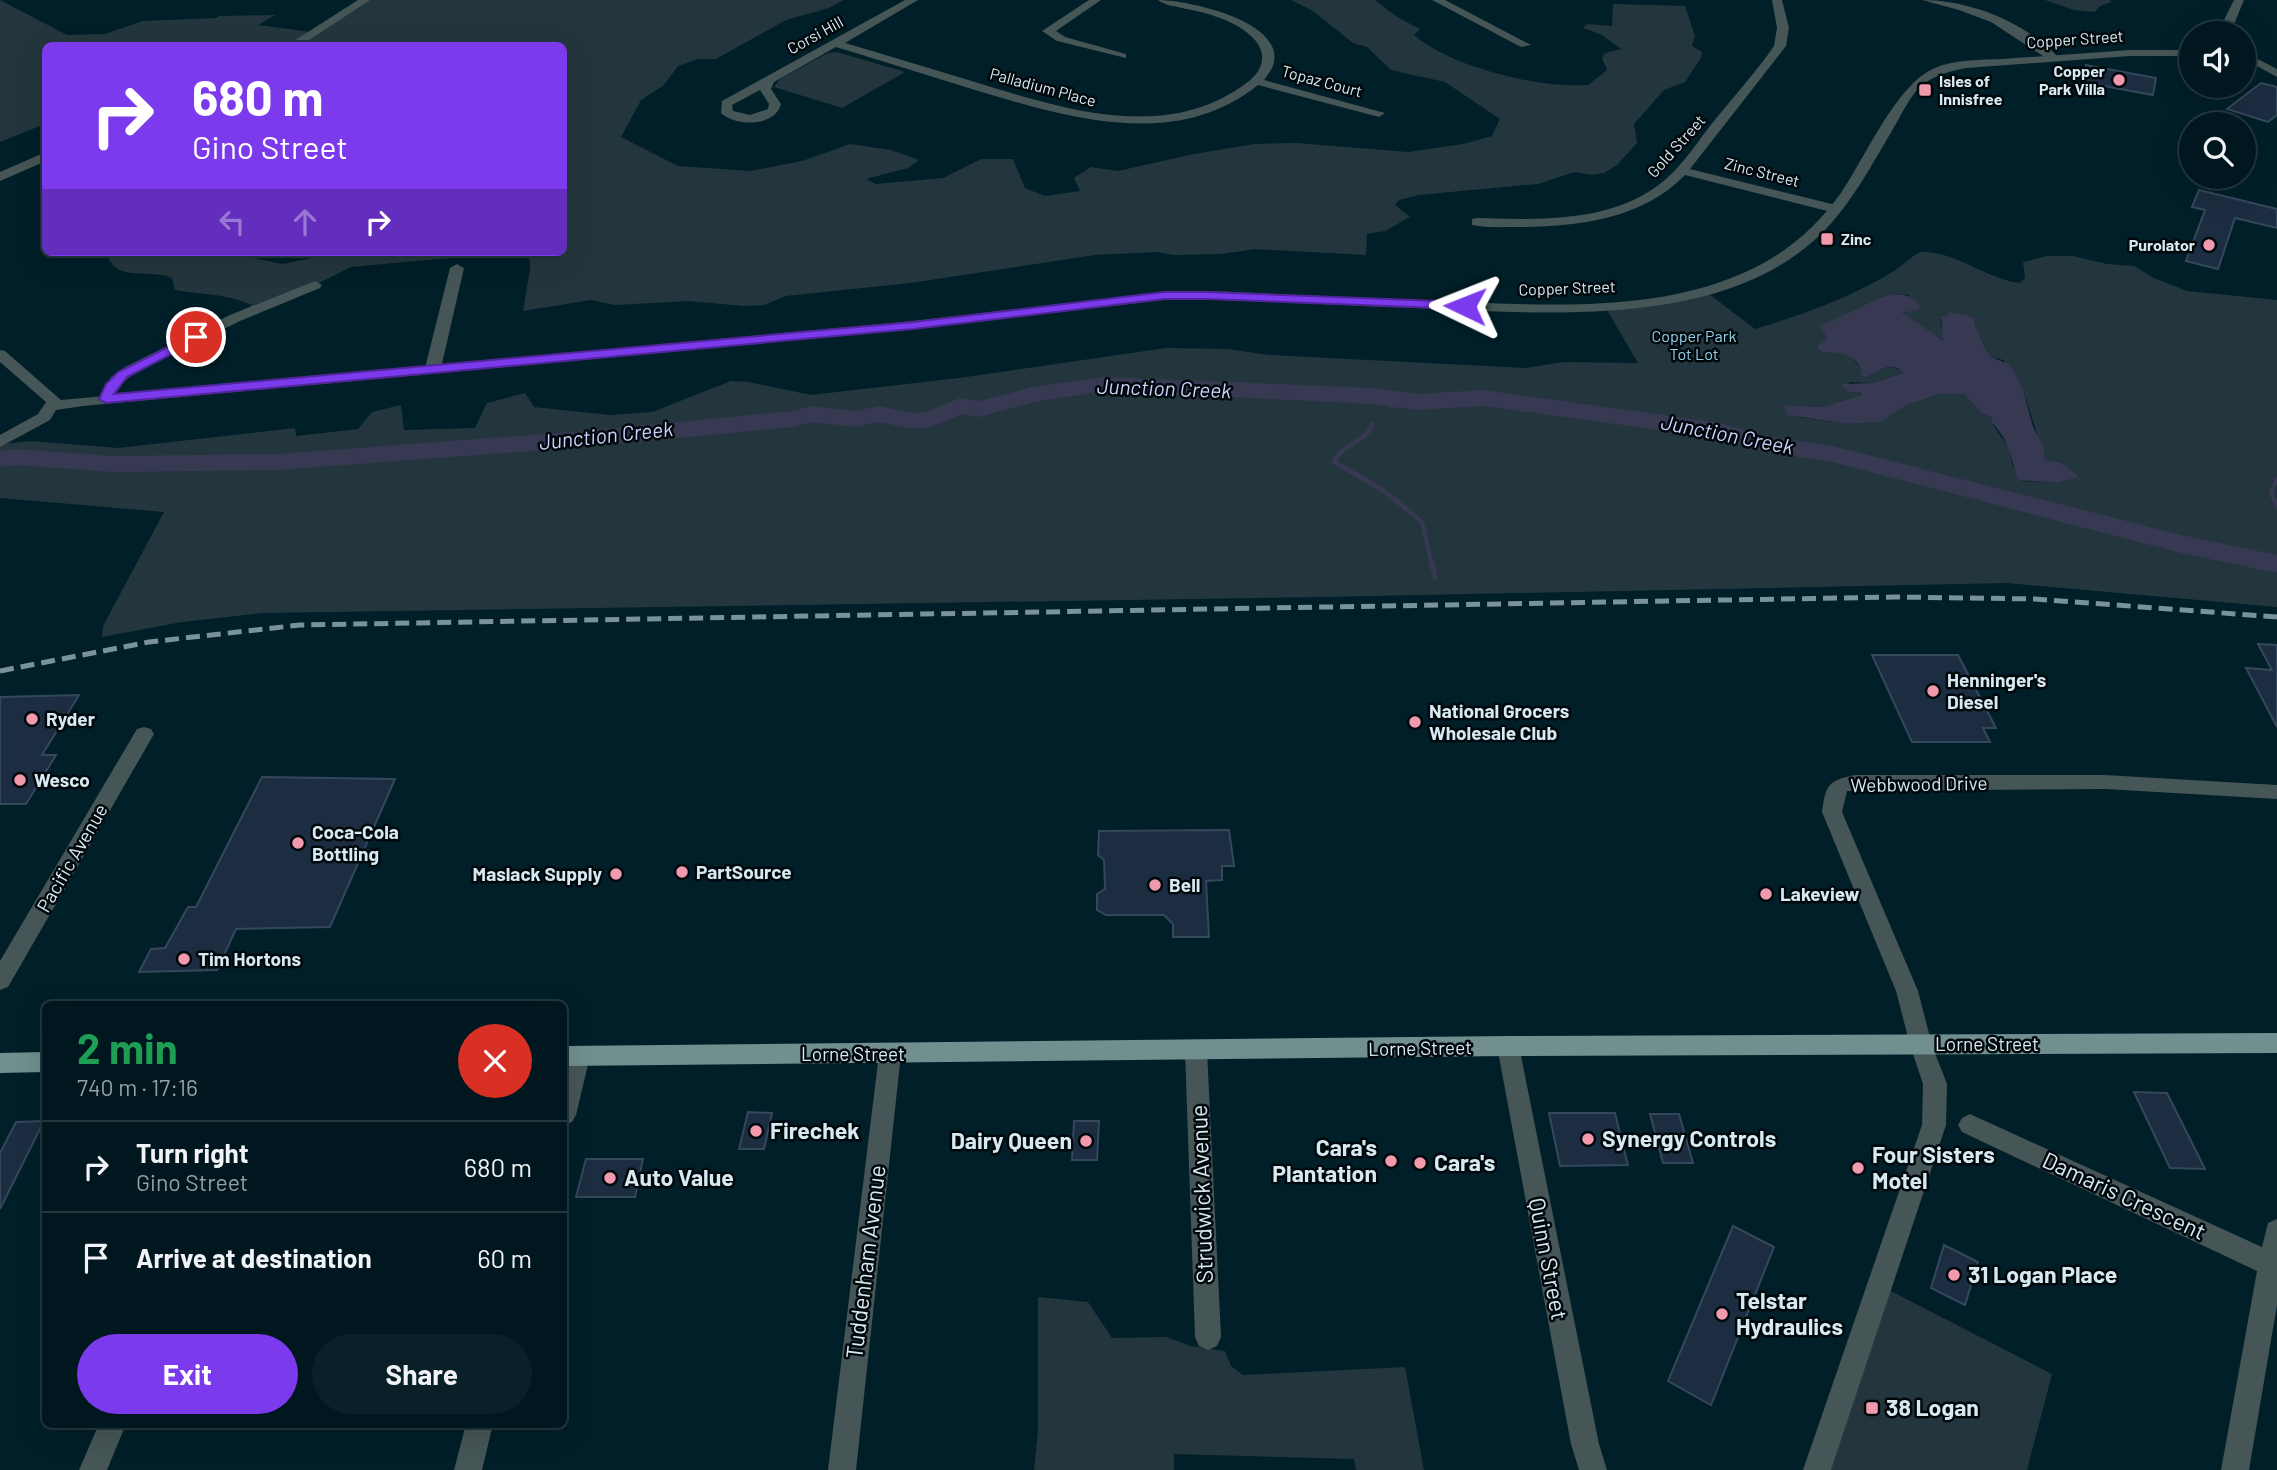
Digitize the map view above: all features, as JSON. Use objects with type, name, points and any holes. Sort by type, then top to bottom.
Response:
[{"type":"main road","name":"Lorne Street","points":[[571,1056],[1508,1046],[2277,1043]]},
{"type":"main road","points":[[0,1063],[42,1062]]},
{"type":"street","points":[[297,42],[365,0]]},
{"type":"street","name":"Corsi Hill","points":[[769,78],[913,0]]},
{"type":"street","points":[[1096,0],[1048,30],[1061,39],[1122,56]]},
{"type":"street","points":[[1163,0],[1232,20],[1260,38],[1267,49],[1268,59],[1265,69],[1256,80]]},
{"type":"street","points":[[1437,0],[1525,45]]},
{"type":"street","name":"Gold Street","points":[[1477,222],[1550,222],[1602,214],[1654,195],[1681,170],[1780,46],[1783,28],[1777,0]]},
{"type":"street","points":[[1927,0],[1964,7],[1991,16],[2017,30],[2053,58]]},
{"type":"street","points":[[2229,21],[2239,0]]},
{"type":"street","name":"Palladium Place","points":[[834,43],[1047,107],[1086,117],[1107,119],[1147,119],[1207,108],[1226,101],[1256,80]]},
{"type":"street","name":"Copper Street","points":[[52,406],[433,368],[913,325],[1182,295],[1528,309],[1616,305],[1678,296],[1721,285],[1756,271],[1800,247],[1835,209],[1921,79],[1939,70],[2053,58],[2179,53]]},
{"type":"street","points":[[2256,62],[2277,74]]},
{"type":"street","name":"Topaz Court","points":[[1256,80],[1379,113]]},
{"type":"street","points":[[0,177],[42,158]]},
{"type":"street","name":"Zinc Street","points":[[1681,170],[1835,209]]},
{"type":"street","points":[[433,368],[457,268]]},
{"type":"street","points":[[106,399],[116,380],[139,365],[235,318],[315,285]]},
{"type":"street","points":[[0,354],[53,398],[52,406],[40,419],[0,442]]},
{"type":"street","name":"Pacific Avenue","points":[[0,981],[144,734]]},
{"type":"street","name":"Webbwood Drive","points":[[1921,1045],[1907,991],[1832,812],[1835,791],[1841,785],[1854,782],[2105,782],[2277,792]]},
{"type":"street","points":[[1817,1470],[1934,1125],[1935,1084],[1921,1045]]},
{"type":"street","name":"Quinn Street","points":[[1508,1046],[1585,1444],[1593,1470]]},
{"type":"street","name":"Strudwick Avenue","points":[[1196,1051],[1208,1337]]},
{"type":"street","name":"Tuddenham Avenue","points":[[842,1470],[890,1054]]},
{"type":"street","points":[[567,1090],[571,1056]]},
{"type":"street","name":"Damaris Crescent","points":[[1970,1125],[2274,1266]]},
{"type":"street","points":[[2235,1470],[2274,1266],[2277,1231]]},
{"type":"street","points":[[93,1470],[111,1428]]},
{"type":"street","points":[[468,1470],[479,1428]]},
{"type":"green space","points":[[0,0],[67,35],[105,34],[143,21],[275,15],[258,25],[312,32],[365,0],[844,0],[829,8],[786,20],[716,59],[698,59],[678,66],[664,85],[641,100],[621,137],[678,166],[750,171],[802,161],[850,144],[891,150],[919,160],[908,168],[866,179],[876,184],[943,178],[981,159],[1013,159],[1025,188],[1045,196],[1080,191],[1074,178],[1091,167],[1118,171],[1254,144],[1296,143],[1408,152],[1463,144],[1492,136],[1500,119],[1445,82],[1391,70],[1367,47],[1353,43],[1313,11],[1291,0],[1375,0],[1397,17],[1420,29],[1414,35],[1450,57],[1497,74],[1546,83],[1588,85],[1607,70],[1602,58],[1605,53],[1621,49],[1602,35],[1583,28],[1587,24],[1612,26],[1613,4],[1685,6],[1695,36],[1692,46],[1702,52],[1685,82],[1664,90],[1634,124],[1637,143],[1617,165],[1604,173],[1592,175],[1574,172],[1538,184],[1418,195],[1399,200],[1395,205],[1410,217],[1385,231],[1367,234],[1366,255],[1255,249],[1222,254],[1174,255],[1156,252],[1095,255],[910,283],[786,296],[764,305],[688,301],[615,305],[591,300],[523,311],[530,269],[529,256],[567,256],[567,42],[42,42],[42,125],[0,142]]},
{"type":"green space","points":[[2045,0],[2112,2],[2100,6],[2095,12],[2074,10]]},
{"type":"green space","points":[[837,52],[905,72],[842,108],[774,87],[780,79],[828,53]]},
{"type":"green space","name":"Copper Park Tot Lot","points":[[1920,252],[1959,260],[1995,276],[2020,283],[2025,278],[2023,262],[2047,256],[2073,256],[2107,264],[2134,266],[2154,278],[2187,291],[2277,300],[2277,607],[2007,583],[1323,597],[262,613],[182,622],[102,637],[103,626],[164,512],[0,498],[0,444],[30,441],[118,448],[295,428],[296,436],[358,429],[372,412],[401,405],[404,430],[475,428],[487,403],[525,393],[534,407],[610,415],[652,412],[731,381],[749,382],[811,395],[959,378],[1166,348],[1228,349],[1269,355],[1525,368],[1564,362],[1638,363],[1605,307],[1705,291],[1755,329],[1844,297],[1894,271]],"holes":[[[1892,294],[1909,295],[1906,311],[1902,313],[1944,340],[1940,319],[1950,317],[1951,312],[1976,319],[1974,323],[1986,350],[1992,357],[2003,360],[2023,389],[2045,460],[2060,462],[2080,477],[2057,483],[2022,481],[2013,467],[2009,449],[1992,423],[1992,418],[1980,412],[1966,394],[1939,394],[1905,406],[1879,422],[1847,424],[1798,417],[1786,405],[1822,407],[1862,395],[1860,392],[1850,392],[1849,382],[1872,383],[1903,373],[1890,367],[1867,377],[1851,356],[1839,351],[1823,353],[1818,347],[1827,338],[1821,326],[1879,298]]]},
{"type":"green space","points":[[109,256],[250,256],[283,264],[321,256],[471,256],[351,267],[307,289],[236,318],[252,305],[223,296],[175,290],[172,278],[125,272],[111,262]]},
{"type":"green space","points":[[1881,1286],[2052,1374],[2027,1470],[1820,1470]]},
{"type":"green space","points":[[1038,1297],[1088,1302],[1112,1338],[1166,1337],[1191,1346],[1225,1351],[1231,1366],[1243,1375],[1405,1367],[1424,1470],[1356,1470],[1354,1459],[1174,1454],[1174,1470],[1034,1470],[1038,1431]]},
{"type":"water","points":[[1892,294],[1916,301],[1920,309],[1902,313],[1943,340],[1941,316],[1949,317],[1947,314],[1951,312],[1976,318],[1974,323],[1986,350],[1992,357],[2010,365],[2023,389],[2033,427],[2043,446],[2045,460],[2060,462],[2080,477],[2057,483],[2018,480],[2006,443],[1992,423],[1992,418],[1980,412],[1965,394],[1939,394],[1905,406],[1880,422],[1847,424],[1788,415],[1784,407],[1786,405],[1822,407],[1862,395],[1860,392],[1850,392],[1842,387],[1843,384],[1872,383],[1903,373],[1890,367],[1867,377],[1862,376],[1854,359],[1843,354],[1823,353],[1817,347],[1827,338],[1820,326]]},
{"type":"building","name":"Copper Park Villa","points":[[2086,65],[2156,78],[2153,95],[2082,82]]},
{"type":"building","points":[[2261,83],[2277,87],[2277,115],[2268,122],[2256,118],[2256,112],[2227,109],[2241,98],[2256,98],[2256,87]]},
{"type":"building","name":"Purolator","points":[[2199,190],[2277,209],[2277,228],[2235,218],[2218,269],[2186,261],[2205,210],[2192,207]]},
{"type":"building","points":[[2258,644],[2277,645],[2277,727],[2246,668],[2272,670]]},
{"type":"building","name":"Henninger's Diesel","points":[[1872,655],[1958,655],[1996,728],[1983,728],[1990,742],[1912,742]]},
{"type":"building","points":[[79,695],[42,755],[56,755],[26,804],[0,804],[0,697]]},
{"type":"building","name":"Coca-Cola Bottling","points":[[262,777],[395,779],[330,927],[236,929],[217,970],[139,972],[151,949],[165,948],[188,907],[196,907]]},
{"type":"building","name":"Bell","points":[[1229,830],[1234,866],[1222,866],[1222,880],[1206,881],[1209,937],[1173,937],[1173,924],[1164,915],[1106,915],[1097,910],[1097,894],[1105,889],[1104,860],[1098,855],[1099,831]]},
{"type":"building","points":[[2134,1092],[2167,1093],[2205,1169],[2170,1168]]},
{"type":"building","name":"Firechek","points":[[748,1112],[772,1113],[764,1149],[739,1149]]},
{"type":"building","name":"Synergy Controls","points":[[1549,1113],[1615,1113],[1628,1165],[1560,1166]]},
{"type":"building","points":[[1650,1114],[1679,1114],[1693,1163],[1663,1163]]},
{"type":"building","points":[[42,1121],[42,1125],[0,1209],[0,1153],[16,1122]]},
{"type":"building","name":"Dairy Queen","points":[[1074,1121],[1099,1121],[1097,1160],[1072,1160]]},
{"type":"building","name":"Auto Value","points":[[586,1159],[643,1159],[635,1197],[576,1197]]},
{"type":"building","name":"Telstar Hydraulics","points":[[1733,1226],[1774,1247],[1711,1405],[1668,1381]]},
{"type":"building","name":"31 Logan Place","points":[[1944,1245],[1978,1262],[1965,1305],[1931,1288]]},
{"type":"waterway","name":"Junction Creek","points":[[0,459],[16,457],[114,464],[278,462],[584,439],[792,419],[813,414],[856,419],[879,414],[912,421],[931,419],[960,406],[979,409],[1033,395],[1104,384],[1374,396],[1417,402],[1483,398],[1721,431],[1761,443],[1833,454],[2181,544],[2277,564]]},
{"type":"waterway","points":[[1392,407],[1400,401]]},
{"type":"waterway","points":[[1373,424],[1364,436],[1337,456],[1334,462],[1383,490],[1422,522],[1432,565]]},
{"type":"waterway","points":[[2277,479],[2271,492],[2277,506]]},
{"type":"waterway","points":[[1432,563],[1435,577]]},
{"type":"railway","points":[[0,671],[149,642],[300,625],[1896,597],[2035,599],[2277,617]]},
{"type":"place","name":"Copper Park Villa","points":[[2119,80]]},
{"type":"place","name":"Isles of Innisfree","points":[[1925,90]]},
{"type":"place","name":"Zinc","points":[[1827,239]]},
{"type":"place","name":"Purolator","points":[[2209,245]]},
{"type":"place","name":"Henninger's Diesel","points":[[1933,691]]},
{"type":"place","name":"Ryder","points":[[32,719]]},
{"type":"place","name":"National Grocers Wholesale Club","points":[[1415,722]]},
{"type":"place","name":"Wesco","points":[[20,780]]},
{"type":"place","name":"Coca-Cola Bottling","points":[[298,843]]},
{"type":"place","name":"PartSource","points":[[682,872]]},
{"type":"place","name":"Maslack Supply","points":[[616,874]]},
{"type":"place","name":"Bell","points":[[1155,885]]},
{"type":"place","name":"Lakeview","points":[[1766,894]]},
{"type":"place","name":"Tim Hortons","points":[[184,959]]},
{"type":"place","name":"Firechek","points":[[756,1131]]},
{"type":"place","name":"Synergy Controls","points":[[1588,1139]]},
{"type":"place","name":"Dairy Queen","points":[[1086,1141]]},
{"type":"place","name":"Cara's Plantation","points":[[1391,1161]]},
{"type":"place","name":"Cara's","points":[[1420,1163]]},
{"type":"place","name":"Four Sisters Motel","points":[[1858,1168]]},
{"type":"place","name":"Auto Value","points":[[610,1178]]},
{"type":"place","name":"31 Logan Place","points":[[1954,1275]]},
{"type":"place","name":"Telstar Hydraulics","points":[[1722,1314]]},
{"type":"place","name":"38 Logan","points":[[1872,1408]]},
{"type":"route","points":[[196,337],[122,375],[111,387],[106,399],[913,325],[1164,296],[1208,295],[1465,306]]}]
